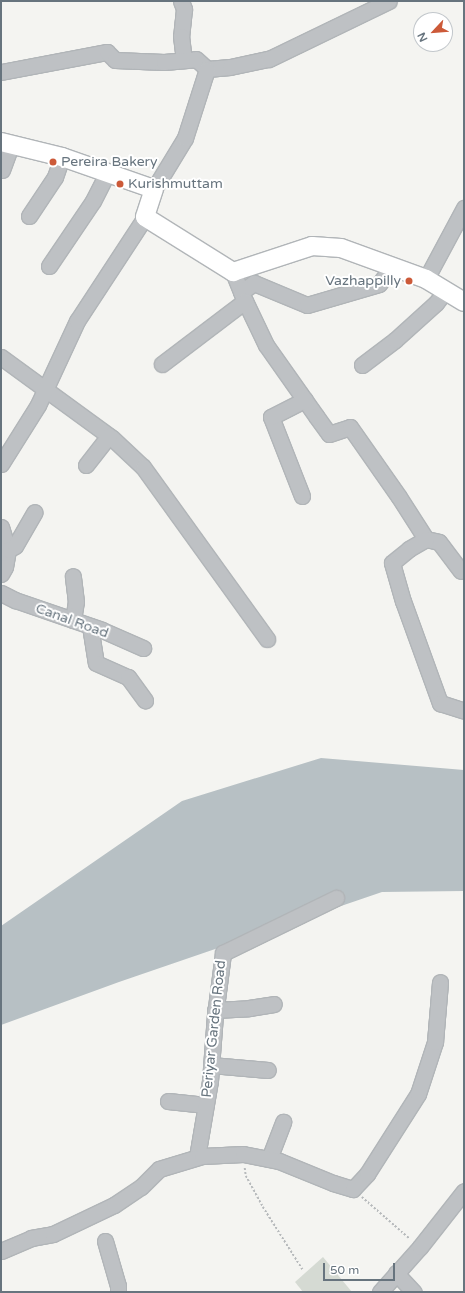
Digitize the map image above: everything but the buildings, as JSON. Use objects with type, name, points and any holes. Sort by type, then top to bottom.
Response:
[{"type":"main road","points":[[6,144],[62,157],[154,189],[145,217],[233,272],[312,246],[341,248],[426,279],[464,302]]},
{"type":"street","points":[[181,1],[184,9],[180,36],[184,60]]},
{"type":"street","points":[[1,72],[107,52],[115,60],[196,59],[208,69],[269,59],[389,1]]},
{"type":"street","points":[[154,189],[185,138],[208,69]]},
{"type":"street","points":[[2,170],[6,144]]},
{"type":"street","points":[[29,216],[55,177],[62,157]]},
{"type":"street","points":[[49,266],[94,201],[108,172]]},
{"type":"street","points":[[426,279],[464,208]]},
{"type":"street","points":[[1,464],[38,405],[77,321],[145,217]]},
{"type":"street","points":[[162,364],[243,296],[254,283],[307,305],[379,284],[392,267]]},
{"type":"street","points":[[233,272],[266,346],[329,434],[350,427],[426,538],[439,542],[461,571]]},
{"type":"street","points":[[362,365],[395,340],[436,303],[445,291]]},
{"type":"street","points":[[1,358],[109,436],[143,467],[267,639]]},
{"type":"street","points":[[302,496],[271,417],[305,400]]},
{"type":"street","points":[[86,465],[109,436]]},
{"type":"street","points":[[8,550],[15,546],[35,512]]},
{"type":"street","points":[[1,527],[8,550],[5,567],[1,574]]},
{"type":"street","points":[[426,538],[409,549],[392,563],[403,601],[440,702],[464,710]]},
{"type":"street","points":[[73,576],[76,602],[73,620]]},
{"type":"street","name":"Canal Road","points":[[1,594],[90,626],[143,648]]},
{"type":"street","points":[[90,626],[96,663],[128,677],[145,700]]},
{"type":"street","name":"Periyar Garden Road","points":[[197,1158],[206,1105],[211,1065],[215,1010],[223,954],[336,898]]},
{"type":"street","points":[[1,1252],[31,1238],[52,1234],[114,1205],[141,1188],[159,1169],[197,1158],[243,1154],[279,1160],[333,1183],[353,1189],[367,1174],[418,1094],[435,1042],[440,982]]},
{"type":"street","points":[[215,1010],[249,1008],[274,1004]]},
{"type":"street","points":[[211,1065],[268,1070]]},
{"type":"street","points":[[168,1101],[206,1105]]},
{"type":"street","points":[[269,1159],[282,1122]]},
{"type":"street","points":[[380,1292],[420,1247],[464,1190]]},
{"type":"street","points":[[105,1241],[118,1286],[118,1292]]},
{"type":"street","points":[[396,1274],[414,1292]]},
{"type":"path","points":[[243,1154],[246,1176],[283,1240],[304,1270]]},
{"type":"path","points":[[353,1189],[377,1212],[420,1247]]},
{"type":"shaded area","points":[[321,758],[464,770],[464,891],[382,892],[119,982],[1,1025],[1,926],[182,801]]},
{"type":"shaded area","points":[[323,1257],[352,1292],[303,1292],[295,1282]]},
{"type":"place","name":"Pereira Bakery","points":[[53,162]]},
{"type":"place","name":"Kurishmuttam","points":[[120,184]]},
{"type":"place","name":"Vazhappilly","points":[[409,281]]}]
